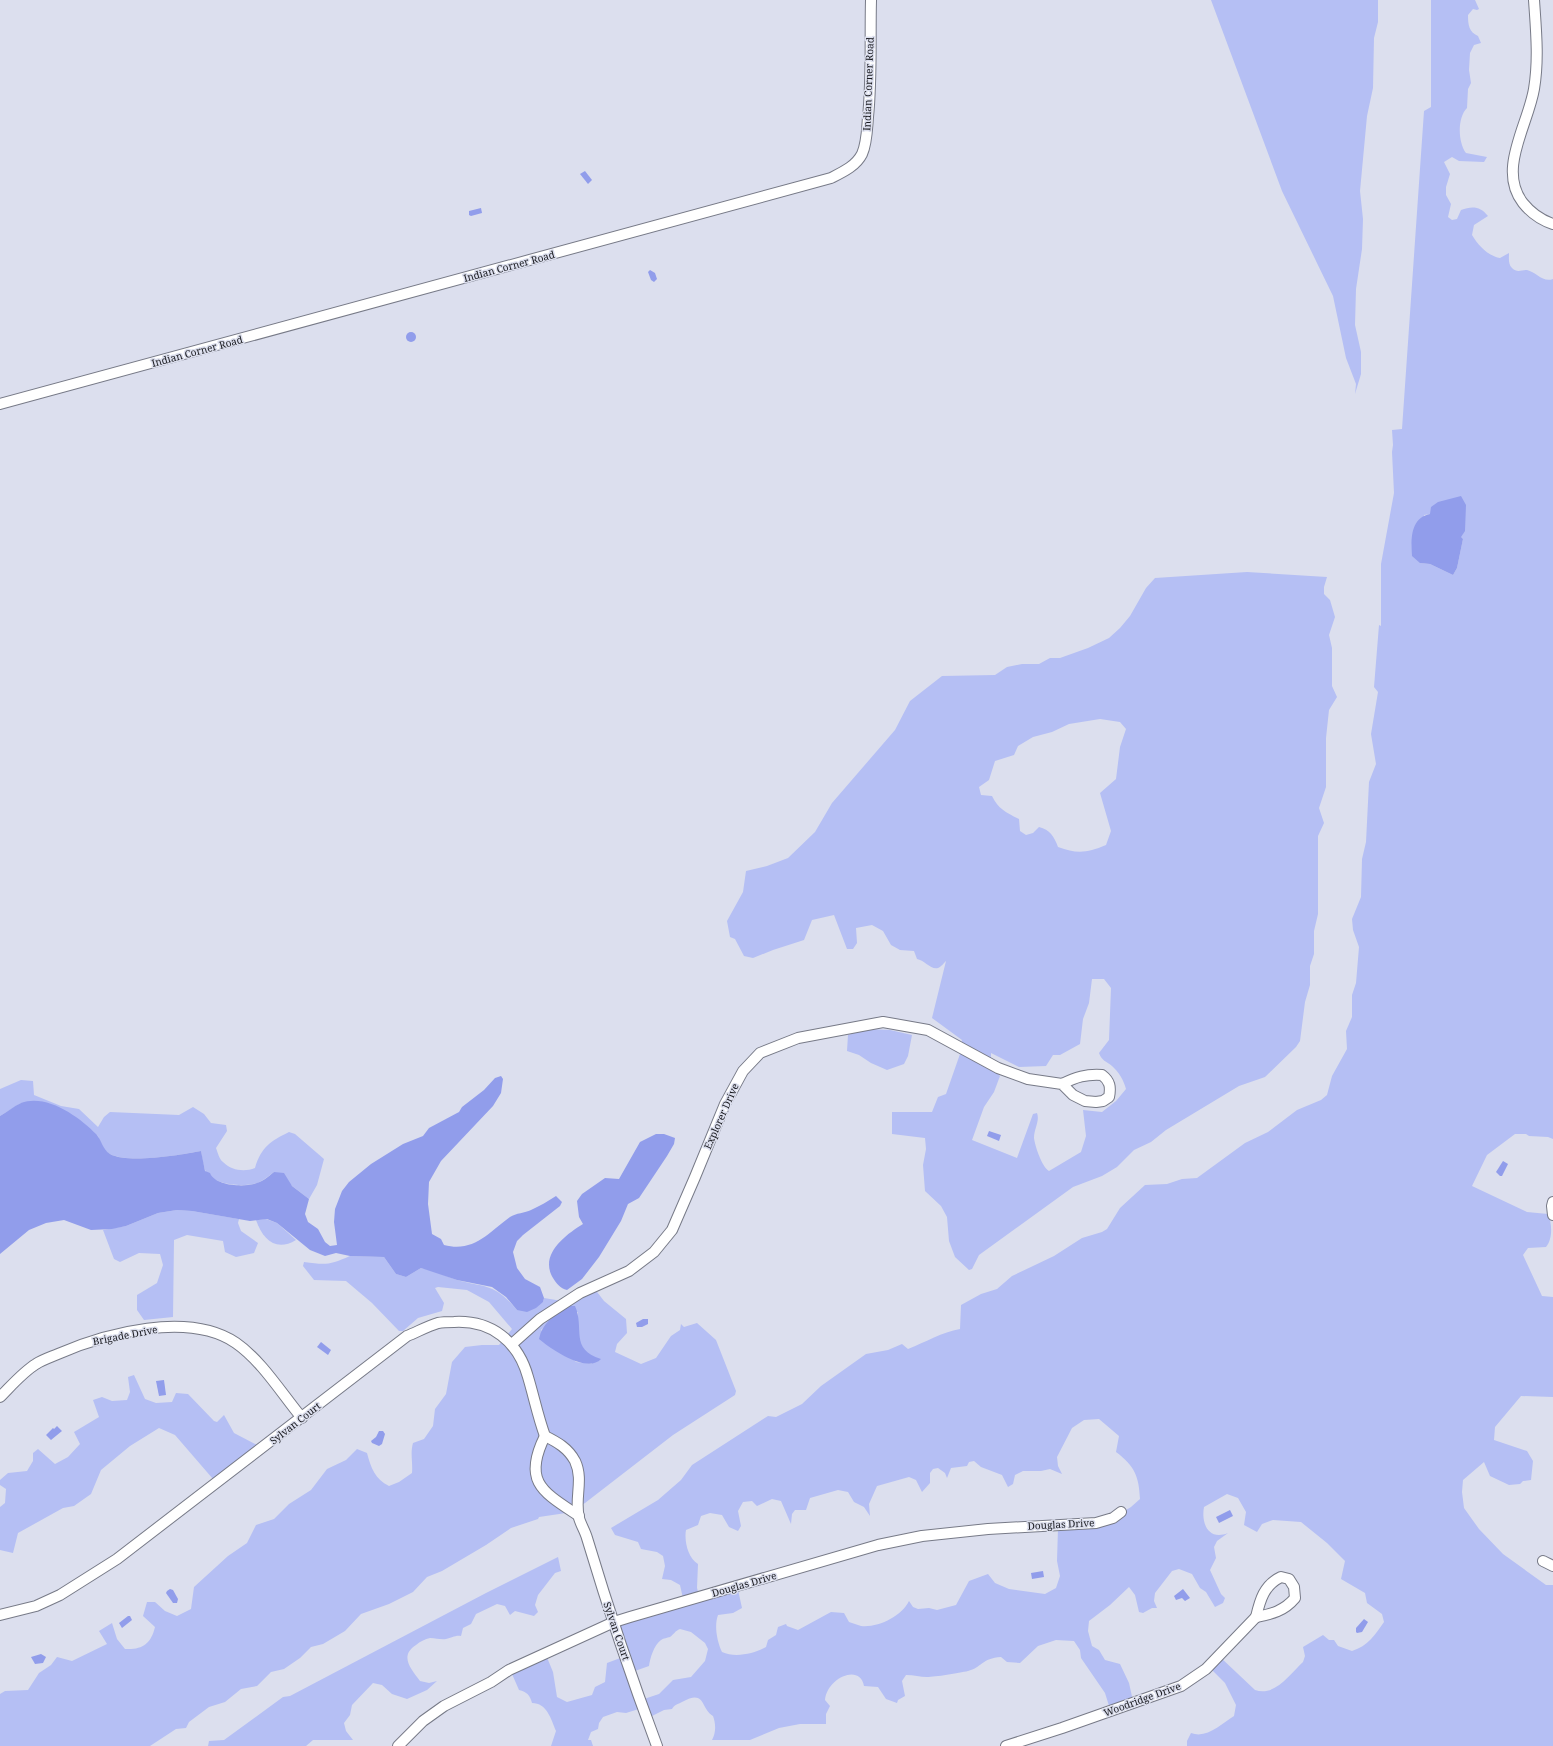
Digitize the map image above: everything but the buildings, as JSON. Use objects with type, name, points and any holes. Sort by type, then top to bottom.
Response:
[{"type":"street","name":"Indian Corner Road","points":[[0,404],[831,178],[855,164],[862,154],[866,138],[869,105],[871,0]]},
{"type":"street","points":[[1534,0],[1537,44],[1535,81],[1527,118],[1514,156],[1512,175],[1517,193],[1528,208],[1543,220],[1553,224]]},
{"type":"street","name":"Explorer Drive","points":[[512,1344],[540,1319],[573,1297],[629,1271],[654,1252],[672,1230],[725,1104],[743,1071],[760,1053],[798,1038],[883,1022],[928,1030],[998,1068],[1028,1079],[1062,1084]]},
{"type":"street","points":[[1553,1202],[1553,1215]]},
{"type":"street","name":"Sylvan Court","points":[[0,1615],[36,1606],[60,1595],[117,1559],[407,1336],[439,1323],[467,1321],[483,1324],[494,1329],[512,1344],[528,1376],[537,1414],[545,1436],[558,1442],[570,1452],[575,1461],[579,1476],[578,1516],[657,1746]]},
{"type":"street","name":"Brigade Drive","points":[[0,1397],[35,1364],[83,1343],[121,1333],[152,1328],[182,1327],[212,1333],[235,1343],[254,1358],[302,1418]]},
{"type":"street","points":[[545,1436],[540,1447],[535,1474],[540,1486],[553,1498],[578,1516]]},
{"type":"street","name":"Douglas Drive","points":[[398,1746],[422,1721],[444,1706],[491,1682],[509,1670],[614,1622],[878,1545],[915,1537],[949,1532],[1096,1523],[1113,1518],[1121,1512]]},
{"type":"street","points":[[1543,1561],[1553,1566]]},
{"type":"street","name":"Woodridge Drive","points":[[1006,1746],[1181,1686],[1206,1669],[1256,1617]]},
{"type":"shaded area","points":[[1211,0],[1378,0],[1378,22],[1374,38],[1373,88],[1367,116],[1360,191],[1363,219],[1362,249],[1356,289],[1355,325],[1361,352],[1361,374],[1355,394],[1356,384],[1346,358],[1333,296],[1282,191]]},
{"type":"shaded area","points":[[1431,0],[1475,0],[1479,9],[1473,9],[1468,15],[1468,22],[1471,30],[1478,36],[1481,43],[1474,45],[1470,53],[1469,70],[1471,83],[1468,89],[1467,108],[1460,124],[1460,137],[1466,153],[1487,157],[1484,162],[1459,161],[1452,157],[1444,162],[1450,174],[1446,187],[1446,195],[1451,204],[1448,217],[1452,220],[1457,219],[1461,210],[1469,208],[1482,210],[1488,216],[1474,225],[1472,235],[1484,250],[1491,255],[1500,258],[1509,253],[1509,261],[1512,268],[1519,271],[1530,271],[1546,280],[1553,279],[1553,1139],[1548,1137],[1529,1136],[1526,1134],[1515,1134],[1487,1155],[1472,1186],[1527,1212],[1548,1214],[1551,1235],[1548,1244],[1546,1247],[1528,1248],[1523,1255],[1542,1296],[1553,1297],[1553,1397],[1521,1396],[1495,1427],[1494,1440],[1527,1451],[1533,1461],[1531,1480],[1523,1481],[1520,1484],[1509,1485],[1490,1476],[1484,1462],[1463,1480],[1462,1492],[1464,1508],[1479,1529],[1503,1554],[1546,1585],[1553,1585],[1553,1746],[1187,1746],[1187,1741],[1191,1733],[1203,1734],[1214,1730],[1234,1716],[1236,1705],[1225,1683],[1208,1666],[1219,1656],[1255,1690],[1269,1690],[1282,1683],[1303,1662],[1305,1656],[1303,1647],[1323,1635],[1329,1640],[1334,1640],[1338,1646],[1352,1651],[1367,1643],[1384,1622],[1382,1614],[1367,1603],[1365,1593],[1341,1579],[1345,1561],[1327,1543],[1301,1522],[1273,1520],[1262,1524],[1257,1532],[1244,1525],[1246,1512],[1238,1498],[1227,1494],[1204,1507],[1203,1513],[1207,1529],[1211,1533],[1221,1535],[1228,1533],[1217,1541],[1214,1547],[1216,1558],[1210,1570],[1221,1594],[1225,1598],[1223,1603],[1215,1607],[1206,1592],[1200,1588],[1192,1574],[1179,1569],[1172,1571],[1155,1593],[1154,1601],[1157,1608],[1152,1608],[1143,1613],[1139,1612],[1135,1595],[1129,1587],[1110,1605],[1089,1621],[1088,1631],[1092,1646],[1099,1650],[1105,1660],[1120,1664],[1129,1683],[1133,1701],[1110,1709],[1105,1693],[1081,1658],[1080,1650],[1074,1641],[1056,1640],[1038,1646],[1020,1663],[1007,1662],[1001,1657],[990,1659],[972,1670],[964,1672],[931,1677],[906,1675],[902,1681],[905,1696],[898,1700],[897,1703],[886,1699],[878,1687],[864,1686],[861,1679],[856,1675],[844,1676],[831,1685],[827,1692],[825,1700],[830,1706],[826,1714],[826,1724],[800,1724],[779,1728],[750,1740],[712,1740],[715,1728],[713,1716],[709,1713],[702,1701],[695,1698],[648,1718],[642,1708],[626,1713],[617,1712],[603,1717],[599,1723],[598,1729],[591,1732],[588,1740],[591,1740],[593,1746],[551,1746],[556,1731],[548,1712],[541,1706],[532,1703],[528,1694],[519,1690],[512,1674],[546,1655],[553,1672],[557,1697],[567,1702],[592,1695],[595,1687],[605,1682],[607,1663],[623,1657],[615,1625],[684,1603],[680,1585],[671,1580],[662,1579],[665,1566],[663,1556],[657,1552],[641,1549],[638,1542],[615,1535],[611,1528],[658,1500],[681,1480],[692,1465],[768,1416],[776,1417],[802,1404],[821,1386],[866,1354],[888,1350],[902,1344],[908,1349],[953,1330],[960,1329],[961,1305],[981,1294],[997,1289],[1012,1276],[1054,1256],[1082,1238],[1107,1229],[1120,1208],[1145,1185],[1167,1184],[1182,1179],[1197,1178],[1245,1143],[1268,1132],[1297,1110],[1321,1100],[1327,1095],[1332,1076],[1347,1049],[1346,1031],[1352,1017],[1352,995],[1356,983],[1359,947],[1353,930],[1352,919],[1361,897],[1362,859],[1366,842],[1369,782],[1376,764],[1371,734],[1378,692],[1374,687],[1379,625],[1381,626],[1381,564],[1394,493],[1392,430],[1402,429],[1424,111],[1431,107]],"holes":[[[1430,514],[1463,539],[1457,568],[1453,575],[1430,564],[1420,563],[1424,515]],[[1099,1419],[1119,1436],[1116,1452],[1128,1462],[1135,1472],[1140,1499],[1131,1507],[1106,1522],[1058,1528],[1057,1561],[1060,1576],[1056,1588],[1045,1594],[1009,1589],[995,1583],[988,1574],[969,1581],[956,1605],[937,1610],[929,1608],[918,1609],[913,1607],[909,1601],[901,1612],[889,1620],[868,1626],[861,1626],[849,1622],[844,1613],[831,1612],[798,1630],[787,1626],[786,1624],[778,1627],[776,1635],[768,1640],[766,1647],[756,1652],[738,1655],[722,1652],[717,1634],[716,1624],[718,1615],[733,1613],[742,1608],[738,1590],[700,1598],[697,1588],[698,1564],[689,1554],[686,1544],[686,1530],[698,1525],[701,1516],[710,1513],[722,1515],[729,1527],[738,1531],[741,1526],[738,1511],[743,1502],[752,1501],[757,1506],[772,1499],[781,1501],[791,1524],[792,1514],[795,1510],[806,1510],[810,1498],[838,1490],[848,1492],[854,1502],[864,1507],[870,1516],[869,1504],[877,1486],[909,1477],[916,1480],[922,1492],[930,1483],[930,1473],[933,1469],[938,1468],[945,1473],[947,1478],[951,1468],[967,1466],[969,1462],[974,1461],[981,1467],[1002,1475],[1008,1487],[1013,1484],[1015,1475],[1023,1471],[1041,1471],[1050,1469],[1062,1474],[1058,1466],[1057,1457],[1072,1428],[1084,1420]],[[680,1629],[691,1632],[705,1643],[708,1649],[705,1661],[691,1677],[673,1680],[659,1694],[641,1700],[632,1672],[649,1666],[650,1659],[656,1645],[662,1639],[670,1637]]]},
{"type":"shaded area","points":[[585,171],[592,180],[588,184],[580,174]]},
{"type":"shaded area","points":[[481,208],[482,213],[471,216],[469,215],[469,211]]},
{"type":"shaded area","points":[[650,270],[655,273],[657,279],[654,282],[651,280],[648,272]]},
{"type":"shaded area","points":[[409,332],[413,332],[415,333],[415,341],[409,342],[406,339],[406,335]]},
{"type":"shaded area","points":[[1461,496],[1466,505],[1465,531],[1461,537],[1463,539],[1457,568],[1453,575],[1430,564],[1420,563],[1412,556],[1412,537],[1415,525],[1423,516],[1430,514],[1431,507],[1438,502]]},
{"type":"shaded area","points":[[1247,572],[1327,577],[1324,587],[1324,594],[1330,600],[1335,617],[1329,635],[1332,648],[1332,686],[1337,697],[1329,710],[1326,738],[1326,787],[1319,808],[1324,823],[1318,836],[1318,914],[1314,931],[1314,954],[1310,966],[1310,985],[1305,1002],[1300,1041],[1296,1047],[1265,1077],[1239,1086],[1166,1130],[1151,1142],[1134,1150],[1117,1167],[1102,1176],[1073,1187],[979,1255],[972,1269],[969,1270],[955,1257],[949,1241],[947,1217],[941,1206],[925,1191],[923,1165],[926,1149],[925,1138],[892,1134],[892,1112],[932,1112],[938,1097],[946,1094],[960,1054],[962,1040],[932,1018],[946,961],[941,966],[933,968],[917,959],[914,951],[900,950],[891,945],[883,931],[872,925],[856,928],[857,943],[853,949],[847,949],[834,915],[812,920],[804,940],[753,958],[744,956],[735,939],[730,937],[727,921],[743,892],[746,871],[767,866],[788,858],[815,832],[832,803],[895,730],[910,701],[942,676],[995,675],[1007,667],[1022,664],[1039,664],[1050,658],[1060,658],[1088,648],[1109,638],[1130,616],[1146,588],[1155,578]],"holes":[[[1100,719],[1120,722],[1126,729],[1120,747],[1116,779],[1100,793],[1111,831],[1106,845],[1093,850],[1077,852],[1058,847],[1051,834],[1039,827],[1033,833],[1026,835],[1020,831],[1019,819],[1007,813],[1000,807],[992,796],[981,795],[979,787],[989,780],[995,761],[1014,755],[1018,746],[1033,737],[1052,732],[1069,724]],[[1092,979],[1104,979],[1111,988],[1109,1040],[1099,1053],[1100,1056],[1119,1074],[1126,1089],[1116,1101],[1102,1112],[1083,1110],[1086,1136],[1081,1152],[1049,1171],[1046,1169],[1039,1156],[1034,1138],[1038,1119],[1037,1113],[1033,1114],[1017,1158],[972,1140],[984,1107],[994,1092],[1000,1076],[986,1061],[991,1058],[991,1053],[1019,1067],[1046,1066],[1053,1055],[1060,1055],[1080,1044],[1083,1019],[1089,1003]]]},
{"type":"shaded area","points":[[866,1029],[890,1030],[912,1035],[908,1056],[904,1064],[887,1070],[871,1063],[859,1055],[847,1051],[848,1035]]},
{"type":"shaded area","points":[[501,1076],[503,1079],[501,1093],[493,1106],[441,1161],[429,1182],[428,1204],[432,1234],[441,1239],[444,1245],[455,1247],[473,1244],[488,1235],[510,1217],[531,1210],[556,1196],[562,1202],[560,1206],[517,1241],[513,1252],[517,1268],[525,1279],[540,1287],[544,1298],[543,1302],[536,1308],[527,1312],[517,1310],[506,1297],[492,1287],[457,1280],[421,1268],[406,1277],[396,1274],[384,1257],[350,1256],[336,1253],[325,1256],[310,1250],[277,1223],[267,1219],[250,1221],[192,1211],[177,1210],[158,1213],[126,1226],[112,1229],[91,1230],[64,1220],[46,1223],[29,1230],[0,1254],[0,1116],[21,1103],[41,1101],[62,1108],[89,1127],[98,1136],[107,1152],[118,1157],[154,1158],[201,1151],[205,1171],[210,1173],[217,1181],[237,1185],[257,1183],[274,1172],[284,1173],[292,1186],[309,1199],[305,1214],[308,1222],[318,1229],[325,1242],[330,1246],[337,1245],[334,1222],[335,1209],[342,1191],[349,1182],[371,1164],[403,1144],[423,1136],[429,1128],[459,1112],[462,1107],[484,1090],[495,1078]]},
{"type":"shaded area","points":[[21,1080],[33,1081],[34,1095],[61,1106],[79,1109],[98,1127],[104,1117],[110,1112],[179,1115],[193,1107],[204,1114],[211,1123],[226,1125],[227,1131],[216,1148],[222,1161],[230,1167],[239,1170],[255,1168],[260,1155],[272,1142],[289,1132],[295,1134],[324,1159],[317,1185],[309,1199],[274,1172],[264,1180],[256,1183],[247,1185],[233,1185],[213,1179],[208,1175],[204,1168],[201,1151],[155,1158],[119,1157],[106,1151],[98,1136],[21,1103],[0,1116],[0,1089]]},
{"type":"shaded area","points":[[989,1131],[1001,1135],[999,1141],[987,1136]]},
{"type":"shaded area","points":[[656,1134],[664,1134],[675,1138],[674,1144],[667,1156],[639,1198],[628,1204],[621,1221],[599,1257],[582,1279],[567,1290],[562,1288],[553,1278],[549,1261],[556,1246],[583,1224],[579,1217],[577,1201],[582,1194],[605,1178],[619,1179],[640,1142]]},
{"type":"shaded area","points":[[1503,1161],[1508,1164],[1502,1176],[1500,1176],[1496,1172]]},
{"type":"shaded area","points":[[177,1210],[239,1219],[238,1223],[241,1231],[258,1243],[254,1253],[236,1257],[225,1252],[223,1241],[187,1235],[174,1240],[173,1317],[144,1320],[137,1310],[137,1295],[157,1283],[163,1265],[160,1254],[139,1253],[120,1262],[114,1259],[103,1230],[126,1226],[158,1213]]},
{"type":"shaded area","points":[[266,1219],[277,1223],[296,1240],[282,1245],[271,1242],[262,1233],[256,1220]]},
{"type":"shaded area","points":[[350,1256],[384,1257],[396,1274],[406,1277],[421,1268],[430,1270],[457,1280],[490,1288],[502,1295],[517,1310],[543,1302],[544,1298],[562,1301],[594,1288],[604,1301],[626,1319],[627,1333],[617,1344],[615,1352],[641,1364],[656,1358],[671,1336],[680,1330],[681,1324],[684,1327],[697,1323],[716,1340],[736,1391],[735,1395],[673,1435],[585,1503],[566,1513],[539,1517],[538,1519],[511,1528],[486,1545],[442,1571],[427,1577],[413,1592],[389,1604],[361,1614],[345,1631],[323,1644],[311,1647],[300,1658],[284,1669],[271,1672],[257,1686],[241,1689],[225,1702],[209,1707],[189,1722],[186,1728],[176,1729],[150,1746],[0,1746],[0,1694],[5,1691],[28,1690],[39,1673],[51,1665],[57,1657],[72,1661],[107,1644],[99,1631],[112,1623],[117,1639],[125,1649],[145,1645],[151,1638],[155,1627],[143,1616],[147,1602],[155,1602],[165,1611],[177,1616],[191,1609],[194,1587],[228,1556],[247,1543],[256,1525],[274,1519],[289,1504],[311,1490],[327,1469],[346,1460],[357,1449],[367,1453],[374,1472],[380,1480],[389,1486],[399,1482],[412,1473],[413,1443],[424,1439],[433,1426],[435,1409],[446,1394],[452,1362],[465,1347],[499,1345],[512,1329],[489,1302],[467,1290],[438,1287],[435,1288],[444,1303],[442,1311],[418,1318],[403,1331],[399,1331],[372,1303],[346,1281],[314,1280],[303,1266],[304,1262],[328,1264]],"holes":[[[578,1312],[578,1333],[580,1341],[592,1364],[576,1362],[541,1330],[553,1316]]]},
{"type":"shaded area","points":[[567,1306],[575,1306],[578,1314],[581,1344],[591,1355],[601,1359],[595,1363],[587,1364],[578,1362],[560,1354],[539,1339],[546,1324],[553,1316]]},
{"type":"shaded area","points":[[643,1319],[648,1319],[648,1324],[642,1327],[637,1327],[636,1323]]},
{"type":"shaded area","points":[[321,1342],[331,1350],[328,1355],[317,1347]]},
{"type":"shaded area","points":[[134,1375],[145,1399],[156,1403],[172,1402],[176,1393],[188,1394],[214,1421],[217,1422],[224,1415],[234,1433],[261,1447],[213,1479],[175,1435],[159,1428],[130,1446],[101,1470],[91,1494],[74,1506],[63,1508],[18,1533],[13,1553],[0,1550],[0,1507],[5,1503],[6,1489],[0,1485],[0,1480],[8,1473],[27,1471],[33,1461],[33,1453],[38,1449],[55,1464],[68,1457],[80,1444],[74,1432],[99,1417],[93,1400],[102,1397],[112,1401],[127,1400],[130,1392],[128,1377]]},
{"type":"shaded area","points":[[164,1380],[166,1395],[159,1396],[156,1381]]},
{"type":"shaded area","points":[[57,1426],[62,1431],[51,1440],[46,1435]]},
{"type":"shaded area","points":[[379,1431],[383,1431],[385,1434],[382,1444],[379,1446],[371,1441],[376,1437]]},
{"type":"shaded area","points":[[1230,1510],[1233,1516],[1219,1523],[1216,1517]]},
{"type":"shaded area","points":[[558,1557],[561,1571],[555,1573],[538,1595],[535,1605],[538,1612],[534,1616],[515,1611],[510,1615],[505,1606],[497,1604],[476,1614],[471,1624],[463,1628],[461,1636],[455,1636],[448,1639],[428,1638],[411,1649],[407,1658],[408,1663],[420,1681],[429,1683],[437,1681],[427,1690],[407,1699],[392,1694],[382,1685],[373,1683],[352,1705],[350,1715],[344,1723],[346,1731],[353,1740],[313,1740],[306,1746],[208,1746],[209,1741],[224,1740],[283,1697],[290,1696]]},
{"type":"shaded area","points":[[1043,1571],[1044,1577],[1032,1579],[1031,1573]]},
{"type":"shaded area","points":[[170,1589],[173,1590],[178,1599],[177,1603],[173,1603],[166,1593]]},
{"type":"shaded area","points":[[1183,1589],[1190,1598],[1185,1601],[1182,1598],[1176,1600],[1174,1596]]},
{"type":"shaded area","points":[[130,1616],[132,1620],[122,1628],[119,1623]]},
{"type":"shaded area","points":[[1364,1619],[1368,1622],[1362,1632],[1357,1633],[1356,1628]]},
{"type":"shaded area","points":[[41,1654],[46,1657],[43,1663],[35,1664],[31,1657]]}]
